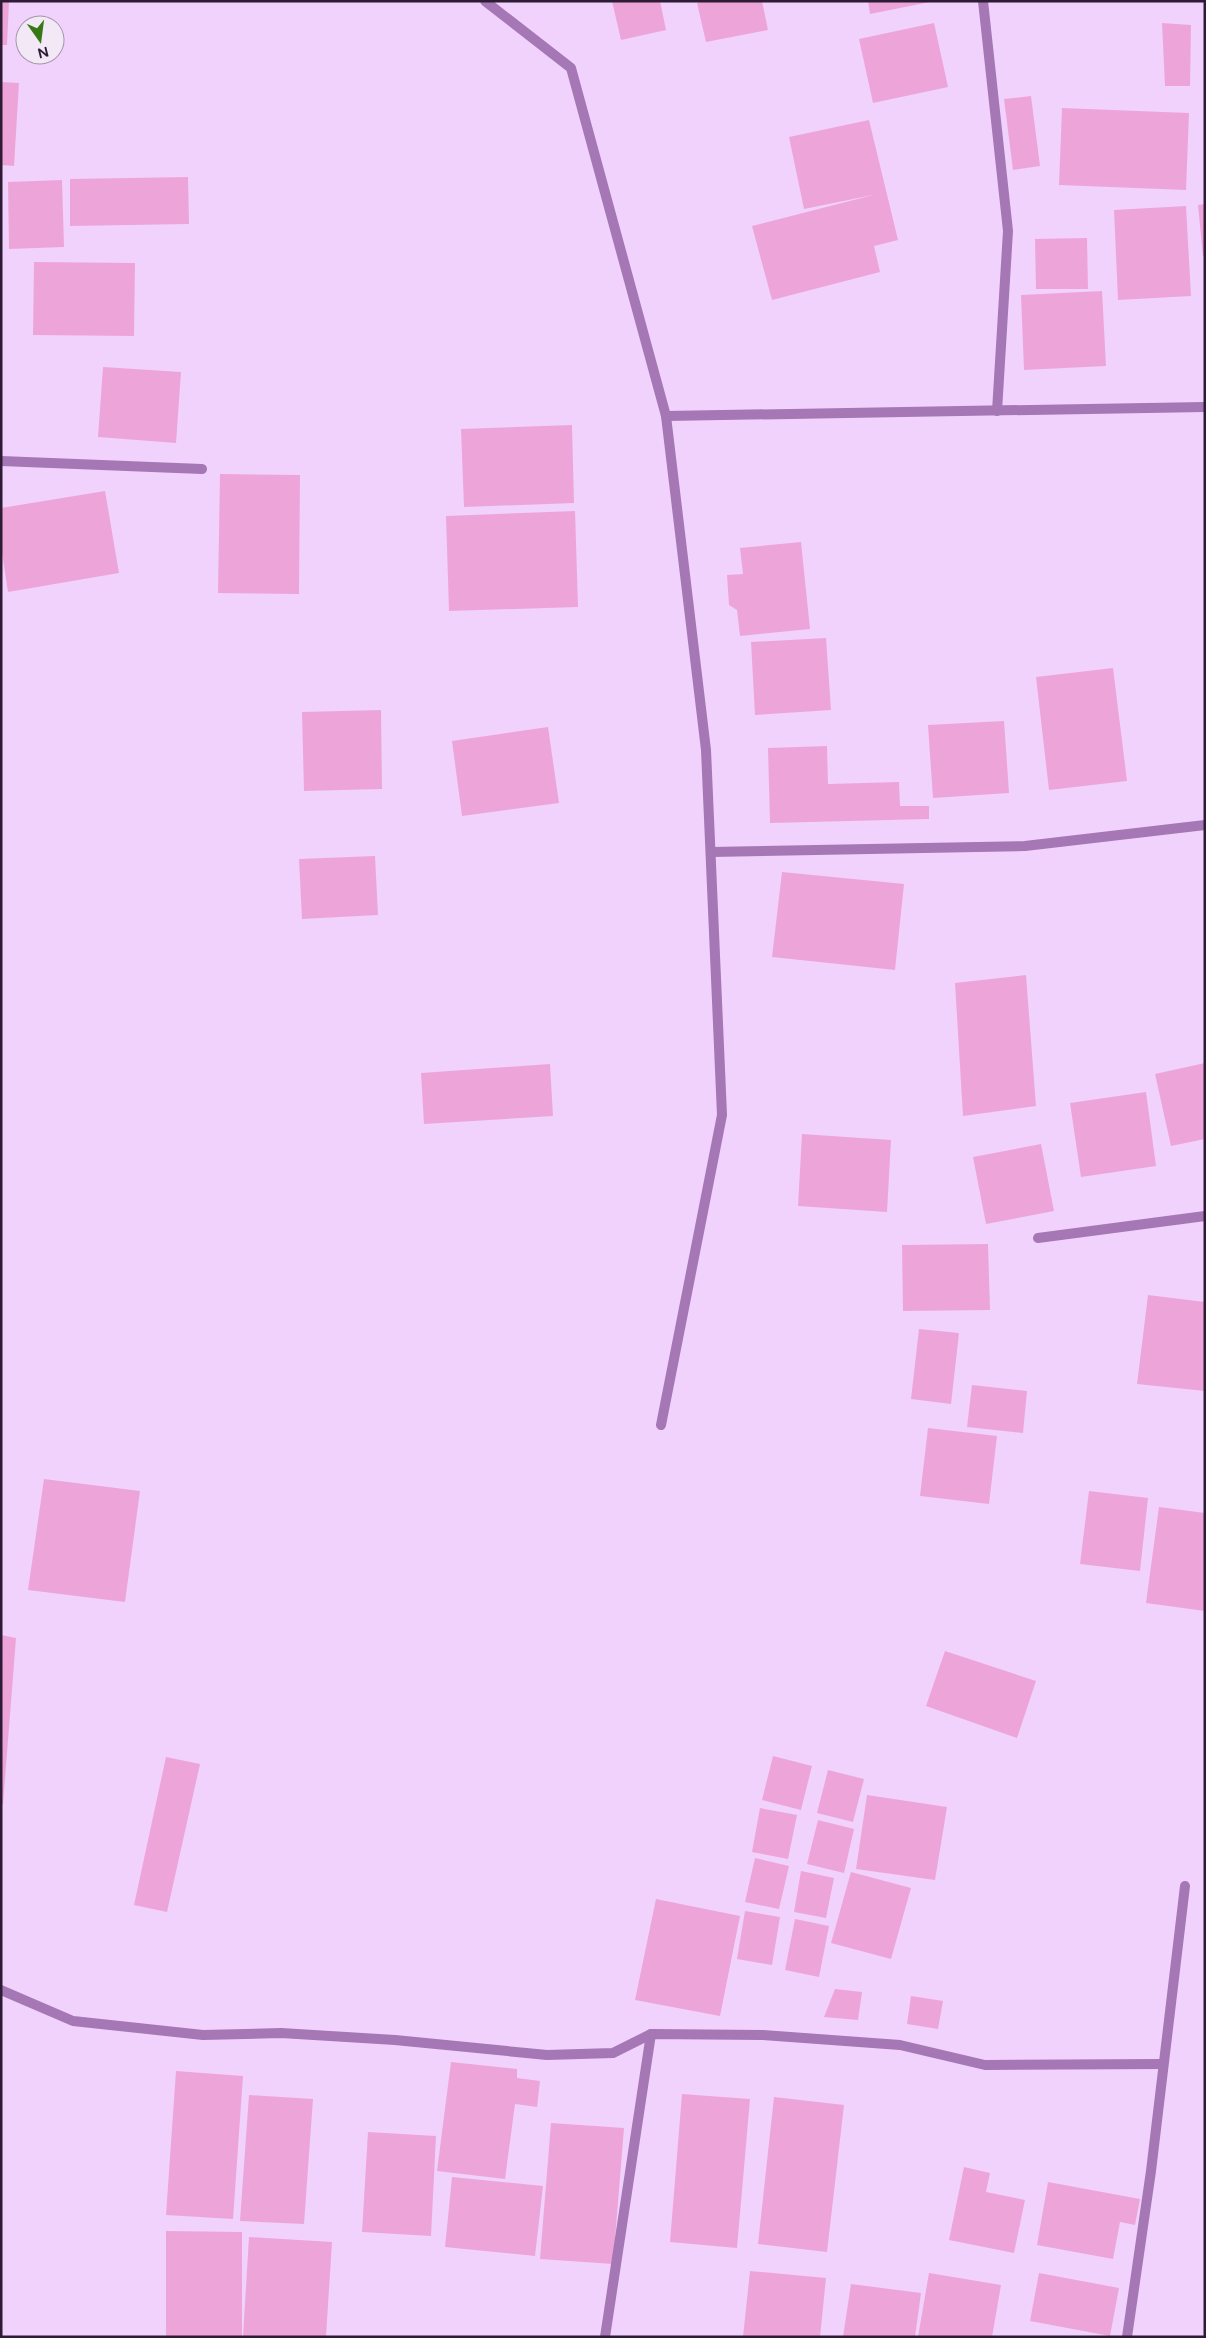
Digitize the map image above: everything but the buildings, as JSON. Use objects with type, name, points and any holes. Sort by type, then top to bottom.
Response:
[{"type":"street","points":[[485,1],[571,68],[666,416],[706,750],[722,1115],[661,1425]]},
{"type":"street","points":[[983,1],[1008,231],[997,411]]},
{"type":"street","points":[[666,416],[1205,407]]},
{"type":"street","points":[[1,461],[202,469]]},
{"type":"street","points":[[711,852],[1025,846],[1205,825]]},
{"type":"street","points":[[1038,1238],[1205,1216]]},
{"type":"street","points":[[1127,2337],[1151,2171],[1185,1886]]},
{"type":"street","points":[[1,1990],[73,2021],[202,2036],[281,2033],[395,2040],[547,2055],[613,2053],[651,2034],[763,2035],[900,2045],[985,2065],[1163,2064]]},
{"type":"street","points":[[605,2337],[651,2034]]}]
